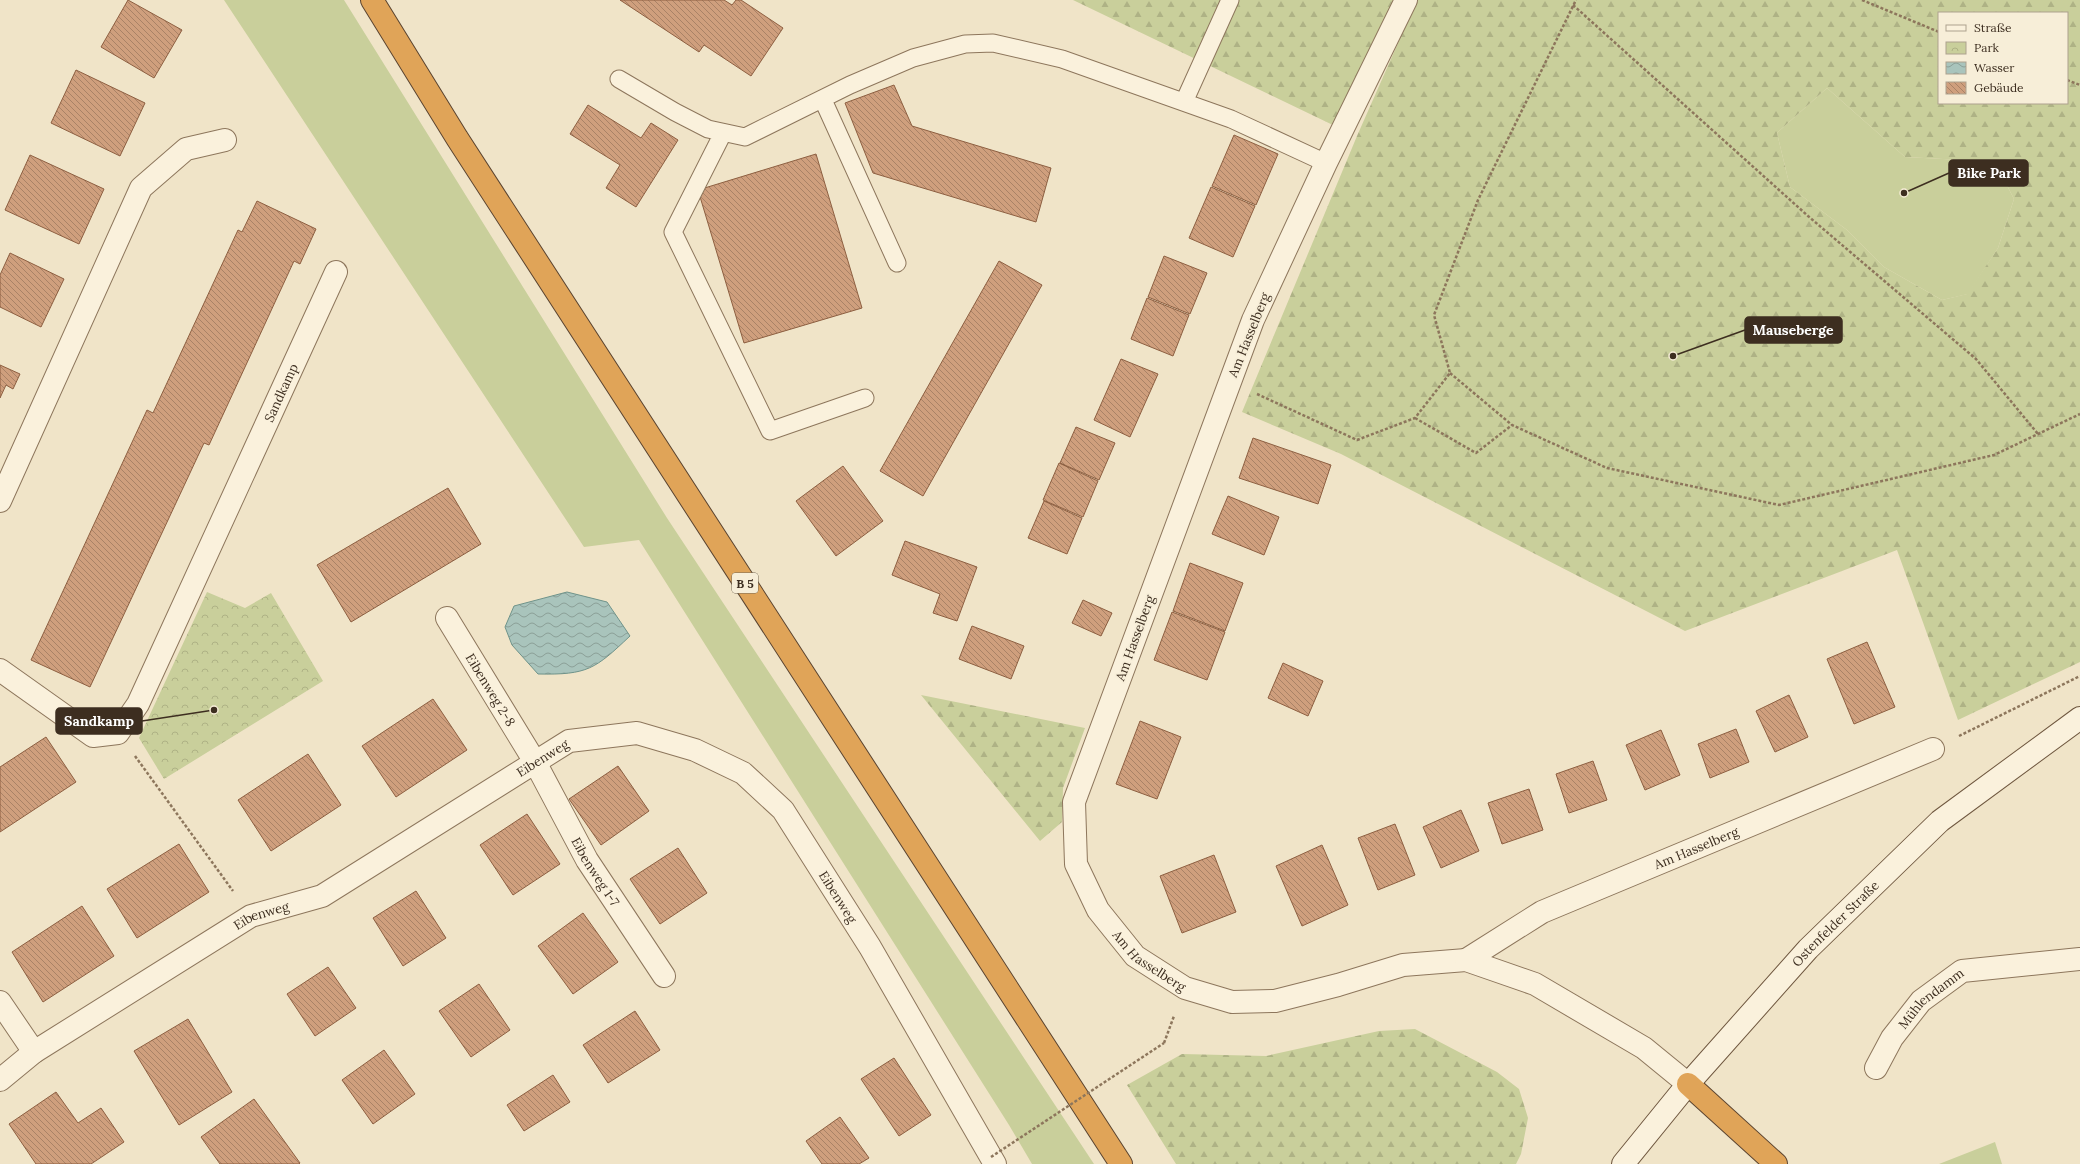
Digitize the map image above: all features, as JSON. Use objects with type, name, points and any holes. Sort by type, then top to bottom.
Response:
[{"type":"highway","name":"B 5","points":[[372,0],[466,152],[1121,1164]]},
{"type":"highway","points":[[1688,1084],[1776,1164]]},
{"type":"street","name":"Am Hasselberg","points":[[1406,0],[1326,163],[1253,320],[1074,802],[1076,864],[1098,910],[1134,956],[1185,988],[1232,1002],[1275,1001],[1338,985],[1403,965],[1466,960],[1535,984],[1644,1048],[1688,1084]]},
{"type":"street","points":[[0,501],[141,188],[186,149],[225,140]]},
{"type":"street","name":"Sandkamp","points":[[118,733],[138,704],[336,272]]},
{"type":"street","name":"Eibenweg 2-8","points":[[447,618],[535,762]]},
{"type":"street","points":[[0,670],[93,736],[118,733]]},
{"type":"street","name":"Ostenfelder Straße","points":[[1623,1164],[1688,1084],[1808,949],[1940,821],[2080,718]]},
{"type":"street","name":"Eibenweg","points":[[0,1080],[34,1052],[251,916],[322,896],[569,741],[637,733],[695,750],[743,773],[783,810],[870,947],[993,1160]]},
{"type":"street","name":"Am Hasselberg","points":[[1466,960],[1542,912],[1933,749]]},
{"type":"street","name":"Eibenweg 1-7","points":[[535,762],[587,860],[664,976]]},
{"type":"street","name":"Mühlendamm","points":[[1876,1068],[1892,1038],[1921,1000],[1962,971],[2080,959]]},
{"type":"street","points":[[0,1002],[34,1052]]},
{"type":"lane","points":[[1184,102],[1230,0]]},
{"type":"lane","points":[[619,79],[675,112],[708,129],[745,137],[823,100],[850,85],[913,58],[965,44],[993,43],[1062,59],[1184,102],[1231,119],[1326,163]]},
{"type":"lane","points":[[823,100],[897,263]]},
{"type":"lane","points":[[723,133],[674,232],[770,431],[866,398]]},
{"type":"path","points":[[1576,0],[1478,200],[1434,314],[1450,374],[1512,425],[1607,468],[1779,504],[1994,455],[2080,414]]},
{"type":"path","points":[[1862,0],[1938,32]]},
{"type":"path","points":[[1573,5],[1808,216],[1976,359],[2038,434]]},
{"type":"path","points":[[2068,80],[2080,85]]},
{"type":"path","points":[[1230,382],[1357,440],[1415,418],[1450,374]]},
{"type":"path","points":[[1415,418],[1476,453],[1512,425]]},
{"type":"path","points":[[1933,749],[2080,676]]},
{"type":"path","points":[[118,733],[251,916]]},
{"type":"path","points":[[993,1160],[1164,1043]]},
{"type":"green space","points":[[224,0],[344,0],[667,518],[1094,1164],[1032,1164],[1009,1125],[639,540],[584,547]]},
{"type":"green space","points":[[1073,0],[1397,0],[1337,127]]},
{"type":"green space","points":[[1417,0],[2080,0],[2080,662],[1958,720],[1897,550],[1685,631],[1341,454],[1242,412],[1357,136]],"holes":[[[1827,88],[1905,157],[1981,161],[1998,168],[2014,199],[1998,248],[1967,294],[1942,300],[1884,267],[1847,230],[1790,187],[1777,133]]]},
{"type":"green space","points":[[1827,88],[1905,157],[1981,161],[1998,168],[2014,199],[1998,248],[1968,294],[1942,300],[1884,267],[1847,230],[1790,187],[1777,133]]},
{"type":"green space","points":[[207,592],[245,608],[271,593],[323,681],[164,779],[139,738]]},
{"type":"green space","points":[[921,695],[1085,728],[1063,788],[1062,822],[1040,841]]},
{"type":"green space","points":[[1415,1029],[1497,1072],[1519,1089],[1528,1118],[1521,1154],[1516,1164],[1176,1164],[1127,1085],[1182,1054],[1266,1056],[1379,1031]]},
{"type":"green space","points":[[1995,1142],[2002,1164],[1939,1164]]},
{"type":"water","points":[[567,592],[607,602],[630,636],[608,656],[590,668],[569,673],[538,674],[512,645],[505,627],[514,606]]},
{"type":"building","points":[[128,0],[182,30],[154,78],[101,47]]},
{"type":"building","points":[[620,0],[724,0],[732,5],[736,0],[741,0],[783,28],[751,76],[704,45],[699,52]]},
{"type":"building","points":[[76,70],[145,103],[120,156],[51,123]]},
{"type":"building","points":[[894,85],[912,126],[1051,168],[1036,222],[873,173],[845,103]]},
{"type":"building","points":[[588,105],[641,138],[651,123],[678,140],[636,207],[606,188],[620,165],[570,134]]},
{"type":"building","points":[[1234,135],[1278,154],[1256,205],[1212,186]]},
{"type":"building","points":[[816,154],[862,308],[744,343],[698,190]]},
{"type":"building","points":[[30,155],[104,189],[79,244],[5,210]]},
{"type":"building","points":[[1211,187],[1255,206],[1233,257],[1189,238]]},
{"type":"building","points":[[257,201],[316,229],[300,264],[294,261],[209,445],[204,443],[90,687],[31,660],[147,410],[153,413],[238,230],[242,232]]},
{"type":"building","points":[[10,253],[64,279],[41,327],[0,307],[0,275]]},
{"type":"building","points":[[1164,256],[1207,273],[1190,314],[1148,297]]},
{"type":"building","points":[[999,261],[1042,285],[923,496],[880,471]]},
{"type":"building","points":[[1147,298],[1189,315],[1173,356],[1131,339]]},
{"type":"building","points":[[1121,359],[1158,374],[1130,437],[1094,420]]},
{"type":"building","points":[[0,365],[20,374],[13,389],[6,385],[0,398]]},
{"type":"building","points":[[1076,427],[1115,443],[1099,480],[1060,463]]},
{"type":"building","points":[[1253,438],[1331,465],[1318,504],[1239,478]]},
{"type":"building","points":[[1059,463],[1098,481],[1083,517],[1043,500]]},
{"type":"building","points":[[843,466],[883,521],[836,556],[796,501]]},
{"type":"building","points":[[448,488],[481,544],[351,622],[317,565]]},
{"type":"building","points":[[1228,496],[1279,517],[1264,555],[1212,534]]},
{"type":"building","points":[[1044,501],[1082,518],[1067,554],[1028,538]]},
{"type":"building","points":[[905,541],[977,567],[957,621],[933,613],[940,594],[892,575]]},
{"type":"building","points":[[1190,563],[1243,583],[1225,631],[1173,611]]},
{"type":"building","points":[[1083,600],[1112,613],[1101,636],[1072,623]]},
{"type":"building","points":[[1172,612],[1225,632],[1207,680],[1154,660]]},
{"type":"building","points":[[972,626],[1024,646],[1011,679],[959,659]]},
{"type":"building","points":[[1867,642],[1895,707],[1854,724],[1827,659]]},
{"type":"building","points":[[1283,663],[1323,681],[1308,716],[1268,698]]},
{"type":"building","points":[[1789,695],[1808,737],[1775,752],[1756,711]]},
{"type":"building","points":[[433,699],[467,750],[396,797],[362,746]]},
{"type":"building","points":[[1140,721],[1181,737],[1157,799],[1116,784]]},
{"type":"building","points":[[1736,729],[1749,762],[1710,778],[1698,744]]},
{"type":"building","points":[[1661,730],[1680,775],[1645,790],[1626,745]]},
{"type":"building","points":[[46,737],[76,782],[0,832],[0,767]]},
{"type":"building","points":[[308,754],[341,805],[271,851],[238,800]]},
{"type":"building","points":[[1593,761],[1607,800],[1569,813],[1556,774]]},
{"type":"building","points":[[618,766],[649,811],[601,845],[569,799]]},
{"type":"building","points":[[1529,789],[1543,830],[1502,844],[1488,803]]},
{"type":"building","points":[[1461,810],[1479,851],[1441,868],[1423,827]]},
{"type":"building","points":[[527,814],[560,864],[513,895],[480,845]]},
{"type":"building","points":[[1395,824],[1415,875],[1378,890],[1358,838]]},
{"type":"building","points":[[179,844],[209,892],[137,938],[107,889]]},
{"type":"building","points":[[1322,845],[1348,905],[1302,926],[1276,866]]},
{"type":"building","points":[[678,848],[707,893],[660,924],[630,879]]},
{"type":"building","points":[[1214,855],[1236,912],[1182,933],[1160,876]]},
{"type":"building","points":[[416,891],[446,938],[403,966],[373,918]]},
{"type":"building","points":[[82,906],[114,956],[43,1002],[12,952]]},
{"type":"building","points":[[583,913],[618,962],[573,994],[538,946]]},
{"type":"building","points":[[328,967],[356,1008],[315,1036],[287,994]]},
{"type":"building","points":[[479,984],[510,1030],[471,1057],[439,1011]]},
{"type":"building","points":[[635,1011],[660,1050],[608,1083],[583,1045]]},
{"type":"building","points":[[188,1019],[232,1092],[179,1125],[134,1051]]},
{"type":"building","points":[[384,1050],[415,1094],[373,1124],[342,1080]]},
{"type":"building","points":[[894,1058],[931,1115],[899,1136],[861,1079]]},
{"type":"building","points":[[553,1075],[570,1102],[524,1131],[507,1105]]},
{"type":"building","points":[[56,1092],[78,1123],[101,1108],[124,1142],[91,1164],[36,1164],[9,1124]]},
{"type":"building","points":[[254,1099],[300,1163],[299,1164],[220,1164],[201,1137]]},
{"type":"building","points":[[840,1117],[869,1158],[859,1164],[822,1164],[806,1141]]},
{"type":"place","name":"Bike Park","points":[[1904,193]]},
{"type":"place","name":"Mauseberge","points":[[1673,356]]},
{"type":"place","name":"Sandkamp","points":[[214,710]]}]
